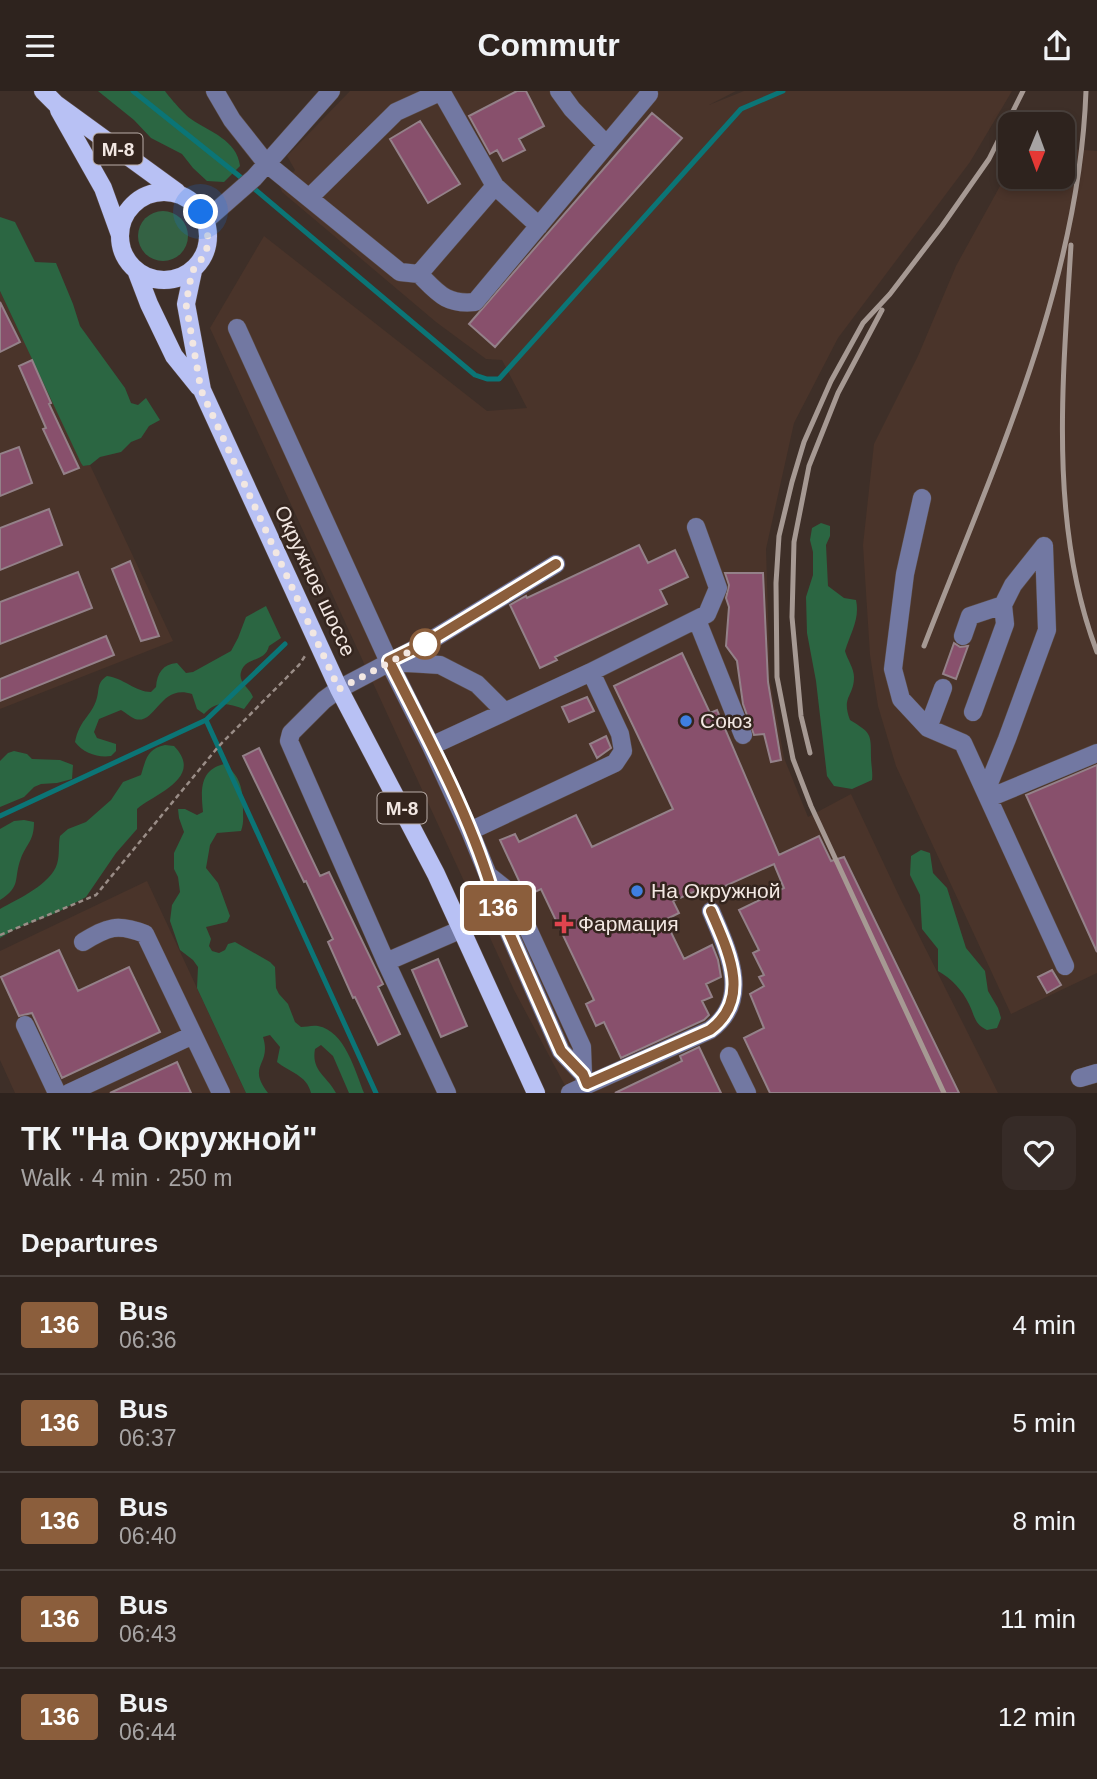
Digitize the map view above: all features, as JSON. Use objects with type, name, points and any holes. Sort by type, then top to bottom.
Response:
[{"type":"main road","points":[[43,91],[56,104]]},
{"type":"main road","name":"М-8","points":[[56,104],[180,194]]},
{"type":"main road","name":"М-8","points":[[56,104],[103,188],[120,235]]},
{"type":"main road","points":[[161,191],[180,194],[195,205],[205,221],[209,239],[199,264],[192,271],[174,280],[154,279],[136,270],[125,253],[120,235],[124,217],[143,196],[161,191]]},
{"type":"main road","name":"Окружное шоссе","points":[[136,270],[174,356],[201,390],[339,689],[436,874],[536,1093]]},
{"type":"main road","name":"Окружное шоссе","points":[[192,271],[186,304],[201,390]]},
{"type":"lane","points":[[215,91],[232,120],[266,163],[400,272],[419,274],[442,297],[461,303],[475,302],[649,94]]},
{"type":"lane","points":[[309,198],[396,112],[442,91],[495,186],[539,226]]},
{"type":"lane","points":[[559,91],[572,109],[606,144]]},
{"type":"lane","points":[[205,221],[254,178],[324,94]]},
{"type":"lane","points":[[419,274],[495,186]]},
{"type":"lane","points":[[237,328],[470,831],[488,875],[495,901],[561,1051],[585,1079]]},
{"type":"lane","points":[[922,498],[905,574],[893,669],[901,699],[928,728],[963,743],[1065,966]]},
{"type":"lane","points":[[431,746],[591,672],[707,614],[718,588],[696,527]]},
{"type":"lane","points":[[973,712],[1005,624],[1003,605],[1013,585],[1044,546],[1047,630],[987,794]]},
{"type":"lane","points":[[447,1093],[289,741],[291,733],[339,689],[428,642],[556,564]]},
{"type":"lane","points":[[963,636],[970,616],[1003,605]]},
{"type":"lane","points":[[697,620],[743,735]]},
{"type":"lane","points":[[389,661],[440,665],[477,684],[505,712]]},
{"type":"lane","points":[[470,831],[615,763],[623,751],[620,734],[591,672]]},
{"type":"lane","points":[[928,728],[943,688]]},
{"type":"lane","points":[[987,794],[1097,753]]},
{"type":"lane","points":[[570,1093],[585,1079],[710,1030],[724,1015],[733,990],[732,961],[711,911]]},
{"type":"lane","points":[[83,942],[108,927],[130,928],[145,934],[220,1093]]},
{"type":"lane","points":[[386,962],[462,929]]},
{"type":"lane","points":[[25,1025],[57,1093]]},
{"type":"lane","points":[[69,1093],[193,1035]]},
{"type":"lane","points":[[729,1056],[747,1093]]},
{"type":"path","points":[[0,935],[96,895],[218,747],[299,665],[316,638]]},
{"type":"shaded area","points":[[350,91],[736,91],[709,105],[744,91],[1012,91],[970,162],[838,338],[794,423],[766,549],[770,679],[784,758],[808,817],[851,794],[998,1093],[569,1093],[514,990],[210,328],[264,236],[487,411],[527,408],[502,360],[486,359],[436,322],[282,192],[280,187],[295,170],[287,156]]},
{"type":"shaded area","points":[[1075,149],[1097,151],[1097,973],[1011,1014],[896,766],[878,706],[870,655],[863,545],[874,444],[918,356],[956,266],[998,189],[1075,189]]},
{"type":"shaded area","points":[[0,291],[83,466],[90,465],[173,641],[0,709]]},
{"type":"shaded area","points":[[147,881],[246,1093],[15,1093],[0,1060],[0,951]]},
{"type":"green space","points":[[98,91],[165,91],[188,117],[228,143],[238,157],[240,166],[224,182],[207,181],[182,154],[151,138],[134,120]]},
{"type":"green space","points":[[153,212],[173,212],[187,226],[187,246],[173,260],[153,260],[139,246],[139,226]]},
{"type":"green space","points":[[0,217],[15,222],[35,262],[56,263],[80,326],[125,388],[131,403],[138,405],[146,398],[160,420],[149,426],[141,438],[131,442],[121,452],[100,457],[90,465],[83,466],[81,463],[0,291]]},
{"type":"green space","points":[[821,523],[830,526],[826,545],[828,586],[844,598],[856,600],[857,607],[845,651],[854,677],[847,706],[850,720],[866,731],[870,738],[872,780],[852,789],[834,786],[827,776],[816,681],[807,633],[806,597],[813,575],[810,540],[812,528]]},
{"type":"green space","points":[[266,606],[281,638],[269,646],[264,655],[243,667],[241,679],[253,697],[244,709],[222,704],[213,706],[204,714],[197,709],[192,694],[181,692],[165,699],[142,719],[135,719],[121,710],[99,719],[94,732],[97,738],[116,744],[116,751],[111,756],[91,754],[75,742],[79,728],[96,701],[100,684],[107,676],[151,692],[156,687],[164,667],[177,663],[186,673],[193,672],[231,651],[246,617]]},
{"type":"green space","points":[[165,745],[174,746],[182,757],[184,767],[180,776],[174,784],[137,809],[137,829],[116,853],[86,897],[0,938],[0,909],[33,890],[54,871],[60,836],[68,829],[86,822],[111,800],[123,782],[141,775],[151,752]]},
{"type":"green space","points":[[14,751],[27,754],[32,759],[60,760],[73,765],[72,779],[41,784],[24,797],[0,807],[0,761]]},
{"type":"green space","points":[[224,764],[234,773],[240,784],[243,823],[241,831],[217,833],[210,845],[206,868],[218,883],[230,916],[227,922],[206,927],[211,939],[209,946],[212,951],[219,953],[225,950],[228,944],[235,942],[270,962],[275,967],[276,988],[288,1004],[295,1022],[301,1027],[318,1026],[335,1035],[353,1063],[364,1093],[349,1093],[333,1056],[321,1045],[315,1049],[315,1063],[336,1093],[311,1093],[302,1078],[277,1062],[280,1047],[270,1035],[263,1037],[265,1047],[259,1070],[259,1076],[268,1093],[246,1093],[197,988],[198,967],[180,950],[170,921],[172,905],[180,892],[174,869],[174,853],[184,832],[178,809],[185,809],[197,815],[203,812],[203,782],[210,771]]},
{"type":"green space","points":[[14,821],[34,822],[33,834],[21,858],[14,886],[0,900],[0,829]]},
{"type":"green space","points":[[921,850],[930,853],[933,873],[947,888],[966,948],[985,971],[988,991],[1001,1018],[997,1028],[987,1030],[980,1025],[960,990],[938,971],[938,949],[922,929],[920,895],[910,875],[911,856]]},
{"type":"building","points":[[517,91],[526,91],[544,126],[519,139],[525,150],[503,161],[497,150],[490,154],[469,116]]},
{"type":"building","points":[[652,113],[682,138],[495,347],[469,324]]},
{"type":"building","points":[[420,121],[460,184],[428,203],[390,139]]},
{"type":"building","points":[[0,302],[20,342],[0,352]]},
{"type":"building","points":[[32,360],[79,468],[64,474],[19,366]]},
{"type":"building","points":[[19,447],[32,483],[0,496],[0,454]]},
{"type":"building","points":[[49,509],[62,545],[0,570],[0,528]]},
{"type":"building","points":[[639,545],[648,563],[675,550],[688,577],[660,590],[667,604],[555,657],[557,660],[540,668],[510,605]]},
{"type":"building","points":[[130,561],[159,636],[141,641],[112,569]]},
{"type":"building","points":[[78,572],[92,608],[0,644],[0,602]]},
{"type":"building","points":[[725,573],[763,573],[768,682],[781,760],[771,762],[764,734],[754,735],[743,704],[737,661],[726,646],[729,607],[726,598],[729,585]]},
{"type":"building","points":[[106,636],[114,655],[0,701],[0,679]]},
{"type":"building","points":[[954,643],[960,647],[968,646],[956,679],[943,674]]},
{"type":"building","points":[[682,653],[710,713],[717,710],[779,855],[819,836],[831,861],[844,857],[959,1093],[770,1093],[744,1038],[764,1028],[750,994],[764,986],[759,977],[764,975],[753,953],[759,950],[739,910],[784,888],[774,864],[712,892],[709,885],[673,901],[679,913],[665,920],[684,959],[712,945],[718,960],[721,977],[706,984],[712,997],[702,1001],[709,1015],[704,1020],[621,1058],[604,1022],[596,1026],[586,1004],[594,1000],[541,889],[526,896],[500,840],[515,834],[519,842],[576,815],[592,847],[673,809],[614,686]]},
{"type":"building","points":[[587,697],[594,711],[569,722],[562,707]]},
{"type":"building","points":[[606,736],[611,748],[597,758],[590,744]]},
{"type":"building","points":[[259,748],[320,876],[329,872],[383,984],[378,987],[400,1034],[378,1045],[328,942],[333,939],[306,881],[304,882],[243,756]]},
{"type":"building","points":[[1097,765],[1097,952],[1026,795]]},
{"type":"building","points":[[59,950],[78,991],[129,967],[160,1032],[62,1078],[32,1013],[19,1016],[1,977]]},
{"type":"building","points":[[438,959],[467,1026],[441,1037],[412,970]]},
{"type":"building","points":[[1052,970],[1061,985],[1047,993],[1038,977]]},
{"type":"building","points":[[699,1047],[721,1093],[615,1093],[682,1061],[680,1056]]},
{"type":"building","points":[[177,1062],[191,1093],[110,1093]]},
{"type":"waterway","points":[[133,91],[238,175],[475,375],[487,379],[499,379],[741,109],[783,91]]},
{"type":"waterway","points":[[0,816],[206,720],[285,644]]},
{"type":"waterway","points":[[206,720],[376,1093]]},
{"type":"railway","points":[[944,1093],[811,806],[793,759],[777,677],[776,583],[779,536],[804,442],[831,381],[863,323],[890,294],[989,159],[1023,91]]},
{"type":"railway","points":[[924,646],[1004,443],[1050,305],[1067,235],[1080,163],[1086,91]]},
{"type":"railway","points":[[1071,245],[1063,399],[1065,502],[1081,603],[1097,652]]},
{"type":"railway","points":[[810,753],[801,716],[792,617],[794,542],[809,466],[838,393],[882,310]]},
{"type":"bus line","name":"136","points":[[556,564],[428,642],[389,661],[470,831],[488,875],[495,901],[561,1051],[583,1074],[587,1084],[710,1030],[724,1015],[733,990],[732,961],[711,911]]},
{"type":"place","name":"Союз","points":[[686,721]]},
{"type":"place","name":"На Окружной","points":[[637,891]]},
{"type":"place","name":"Фармация","points":[[564,924]]},
{"type":"route","points":[[201,212],[209,239],[204,257],[192,271],[186,304],[201,390],[339,689],[428,642],[425,644]]}]
